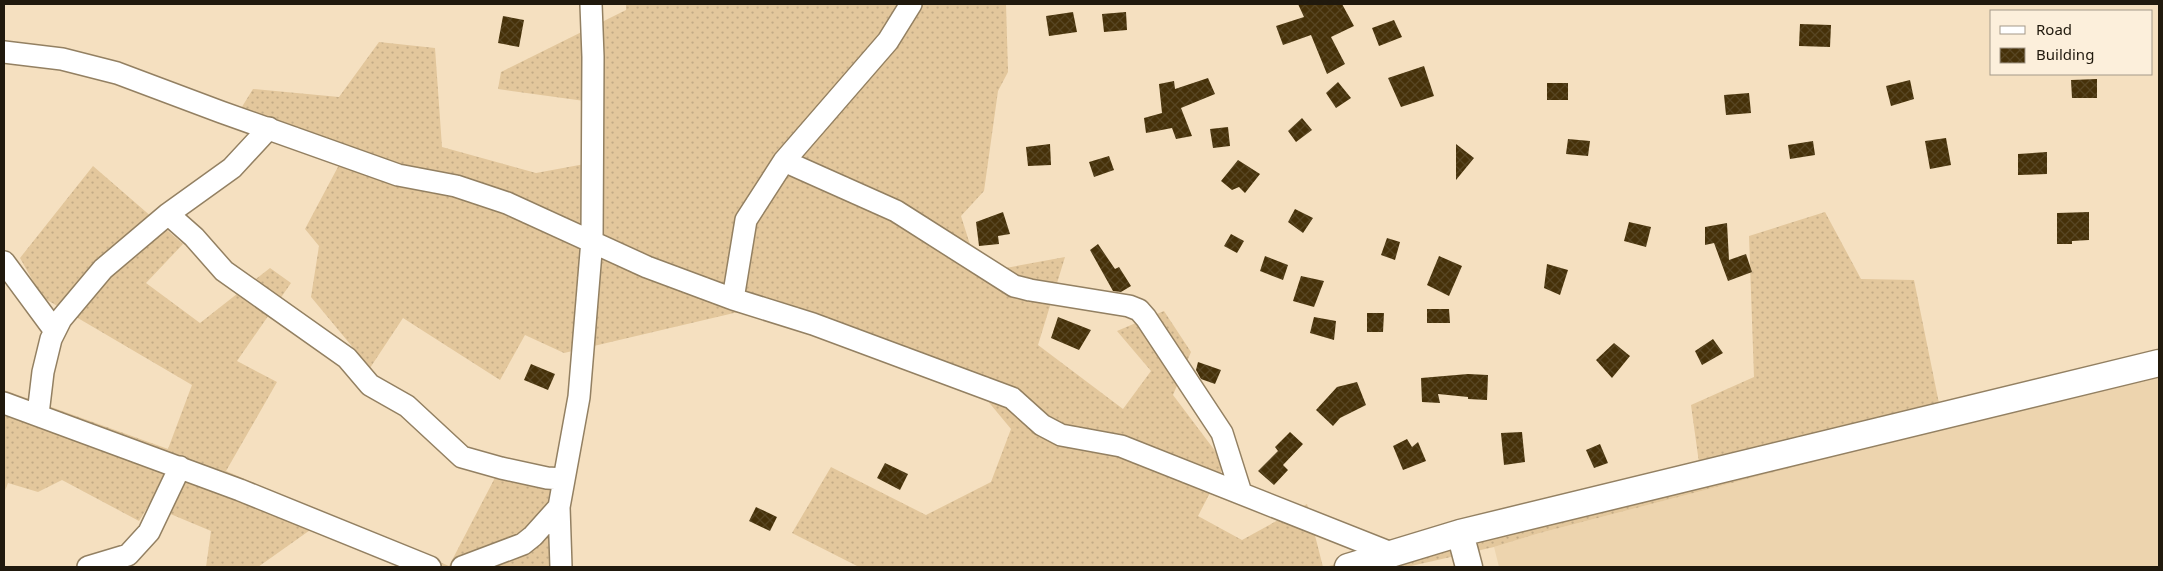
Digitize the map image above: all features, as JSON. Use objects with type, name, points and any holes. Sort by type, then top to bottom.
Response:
[{"type":"street","points":[[561,567],[559,507],[579,397],[592,240],[593,57],[591,4]]},
{"type":"street","points":[[732,298],[746,220],[784,161],[888,42],[911,4]]},
{"type":"street","points":[[4,52],[62,60],[117,73],[398,175],[456,186],[507,202],[647,267],[732,298],[812,324],[1012,398],[1042,425],[1061,435],[1121,446],[1391,553]]},
{"type":"street","points":[[38,414],[43,372],[51,339],[61,319],[103,269],[168,214],[232,168],[269,128]]},
{"type":"street","points":[[784,161],[896,211],[1014,286],[1129,306],[1138,310],[1146,318],[1222,433],[1241,493]]},
{"type":"street","points":[[168,214],[194,237],[224,271],[347,358],[370,385],[407,406],[462,457],[501,468],[548,478],[564,479]]},
{"type":"street","points":[[4,262],[55,331]]},
{"type":"street","points":[[1348,567],[1460,534],[2159,363]]},
{"type":"street","points":[[4,404],[38,414],[180,467],[430,567]]},
{"type":"street","points":[[88,567],[128,555],[149,532],[180,467]]},
{"type":"street","points":[[462,567],[523,544],[534,536],[559,507]]},
{"type":"street","points":[[1460,534],[1468,567]]},
{"type":"shaded area","points":[[626,4],[1006,4],[1008,72],[998,91],[984,191],[961,216],[979,273],[1065,257],[1038,345],[1123,409],[1151,371],[1117,331],[1164,311],[1191,352],[1173,395],[1225,464],[1198,516],[1242,540],[1307,504],[1323,567],[859,567],[792,533],[831,467],[926,515],[991,482],[1011,429],[962,370],[751,309],[564,353],[525,335],[500,380],[403,318],[370,368],[311,297],[319,246],[305,229],[348,148],[240,110],[253,89],[339,97],[379,42],[435,48],[442,147],[536,173],[601,161],[599,103],[498,89],[501,72],[626,10]]},
{"type":"shaded area","points":[[93,166],[183,244],[146,283],[200,323],[270,268],[291,283],[237,361],[277,382],[226,471],[449,566],[499,470],[574,485],[564,548],[568,567],[409,567],[313,528],[258,567],[206,567],[211,531],[149,505],[139,521],[62,480],[38,492],[8,483],[4,493],[4,390],[168,449],[192,385],[42,297],[20,258]]},
{"type":"shaded area","points":[[1825,212],[1861,279],[1914,280],[1944,428],[1540,533],[1494,547],[1407,567],[1325,567],[1700,470],[1691,405],[1754,377],[1749,236]]},
{"type":"shaded area","points":[[2159,369],[2159,567],[1499,567],[1494,547],[1540,533],[1944,428]]},
{"type":"building","points":[[1298,4],[1342,4],[1354,26],[1331,37],[1345,64],[1327,74],[1311,35],[1283,45],[1276,26],[1304,17]]},
{"type":"building","points":[[1073,12],[1077,32],[1049,36],[1046,16]]},
{"type":"building","points":[[1126,12],[1127,30],[1104,32],[1102,14]]},
{"type":"building","points":[[503,16],[524,20],[519,47],[498,43]]},
{"type":"building","points":[[1394,20],[1402,37],[1379,46],[1372,28]]},
{"type":"building","points":[[1800,24],[1831,25],[1830,47],[1799,46]]},
{"type":"building","points":[[1424,66],[1434,96],[1401,107],[1388,78]]},
{"type":"building","points":[[1208,78],[1215,94],[1181,108],[1192,136],[1176,139],[1172,128],[1146,133],[1144,118],[1162,113],[1159,84],[1174,81],[1175,89]]},
{"type":"building","points":[[2097,79],[2097,98],[2072,98],[2071,80]]},
{"type":"building","points":[[1910,80],[1914,99],[1891,106],[1886,86]]},
{"type":"building","points":[[1338,82],[1351,98],[1336,108],[1326,93]]},
{"type":"building","points":[[1547,83],[1568,83],[1568,100],[1547,100]]},
{"type":"building","points":[[1749,93],[1751,113],[1726,115],[1724,95]]},
{"type":"building","points":[[1302,118],[1312,130],[1296,142],[1288,131]]},
{"type":"building","points":[[1228,127],[1230,146],[1213,148],[1210,129]]},
{"type":"building","points":[[1946,138],[1951,165],[1930,169],[1925,141]]},
{"type":"building","points":[[1568,139],[1590,141],[1588,156],[1566,154]]},
{"type":"building","points":[[1813,141],[1815,155],[1790,159],[1788,145]]},
{"type":"building","points":[[1050,144],[1051,165],[1028,166],[1026,147]]},
{"type":"building","points":[[1456,144],[1474,158],[1456,180]]},
{"type":"building","points":[[2047,152],[2047,174],[2018,175],[2018,154]]},
{"type":"building","points":[[1109,156],[1114,170],[1094,177],[1089,162]]},
{"type":"building","points":[[1238,160],[1260,174],[1245,193],[1239,187],[1232,190],[1221,181]]},
{"type":"building","points":[[1295,209],[1313,218],[1303,233],[1288,222]]},
{"type":"building","points":[[1003,212],[1010,234],[998,236],[999,244],[979,246],[976,222]]},
{"type":"building","points":[[2089,212],[2089,240],[2072,241],[2072,244],[2057,244],[2057,213]]},
{"type":"building","points":[[1629,222],[1651,227],[1646,247],[1624,241]]},
{"type":"building","points":[[1727,223],[1729,260],[1746,254],[1752,272],[1728,281],[1714,243],[1705,245],[1705,227]]},
{"type":"building","points":[[1231,234],[1244,241],[1237,253],[1224,246]]},
{"type":"building","points":[[1387,238],[1400,242],[1395,260],[1381,255]]},
{"type":"building","points":[[1098,244],[1115,269],[1119,267],[1131,286],[1121,292],[1113,291],[1090,250]]},
{"type":"building","points":[[1265,256],[1288,265],[1283,280],[1260,271]]},
{"type":"building","points":[[1439,256],[1462,266],[1449,296],[1427,285]]},
{"type":"building","points":[[1547,264],[1568,270],[1560,295],[1544,288]]},
{"type":"building","points":[[1301,276],[1324,281],[1314,307],[1293,301]]},
{"type":"building","points":[[1427,309],[1449,309],[1450,323],[1427,323]]},
{"type":"building","points":[[1367,313],[1384,313],[1383,332],[1367,332]]},
{"type":"building","points":[[1058,317],[1091,330],[1079,350],[1051,338]]},
{"type":"building","points":[[1314,317],[1336,321],[1334,340],[1310,333]]},
{"type":"building","points":[[1713,339],[1723,353],[1702,365],[1695,351]]},
{"type":"building","points":[[1614,343],[1630,356],[1612,378],[1596,360]]},
{"type":"building","points":[[1198,362],[1221,370],[1215,384],[1201,379],[1196,370]]},
{"type":"building","points":[[531,364],[555,374],[548,390],[524,380]]},
{"type":"building","points":[[1468,374],[1488,375],[1487,400],[1438,394],[1440,403],[1422,402],[1421,378]]},
{"type":"building","points":[[1357,382],[1366,405],[1340,418],[1333,426],[1316,410],[1337,387]]},
{"type":"building","points":[[1290,432],[1303,444],[1283,465],[1288,470],[1274,485],[1258,471],[1278,451],[1275,447]]},
{"type":"building","points":[[1522,432],[1525,462],[1504,465],[1501,433]]},
{"type":"building","points":[[1407,439],[1412,447],[1418,442],[1426,461],[1403,470],[1393,446]]},
{"type":"building","points":[[1600,444],[1608,463],[1594,468],[1586,450]]},
{"type":"building","points":[[885,463],[908,474],[900,490],[877,478]]},
{"type":"building","points":[[756,507],[777,517],[770,531],[749,521]]}]
